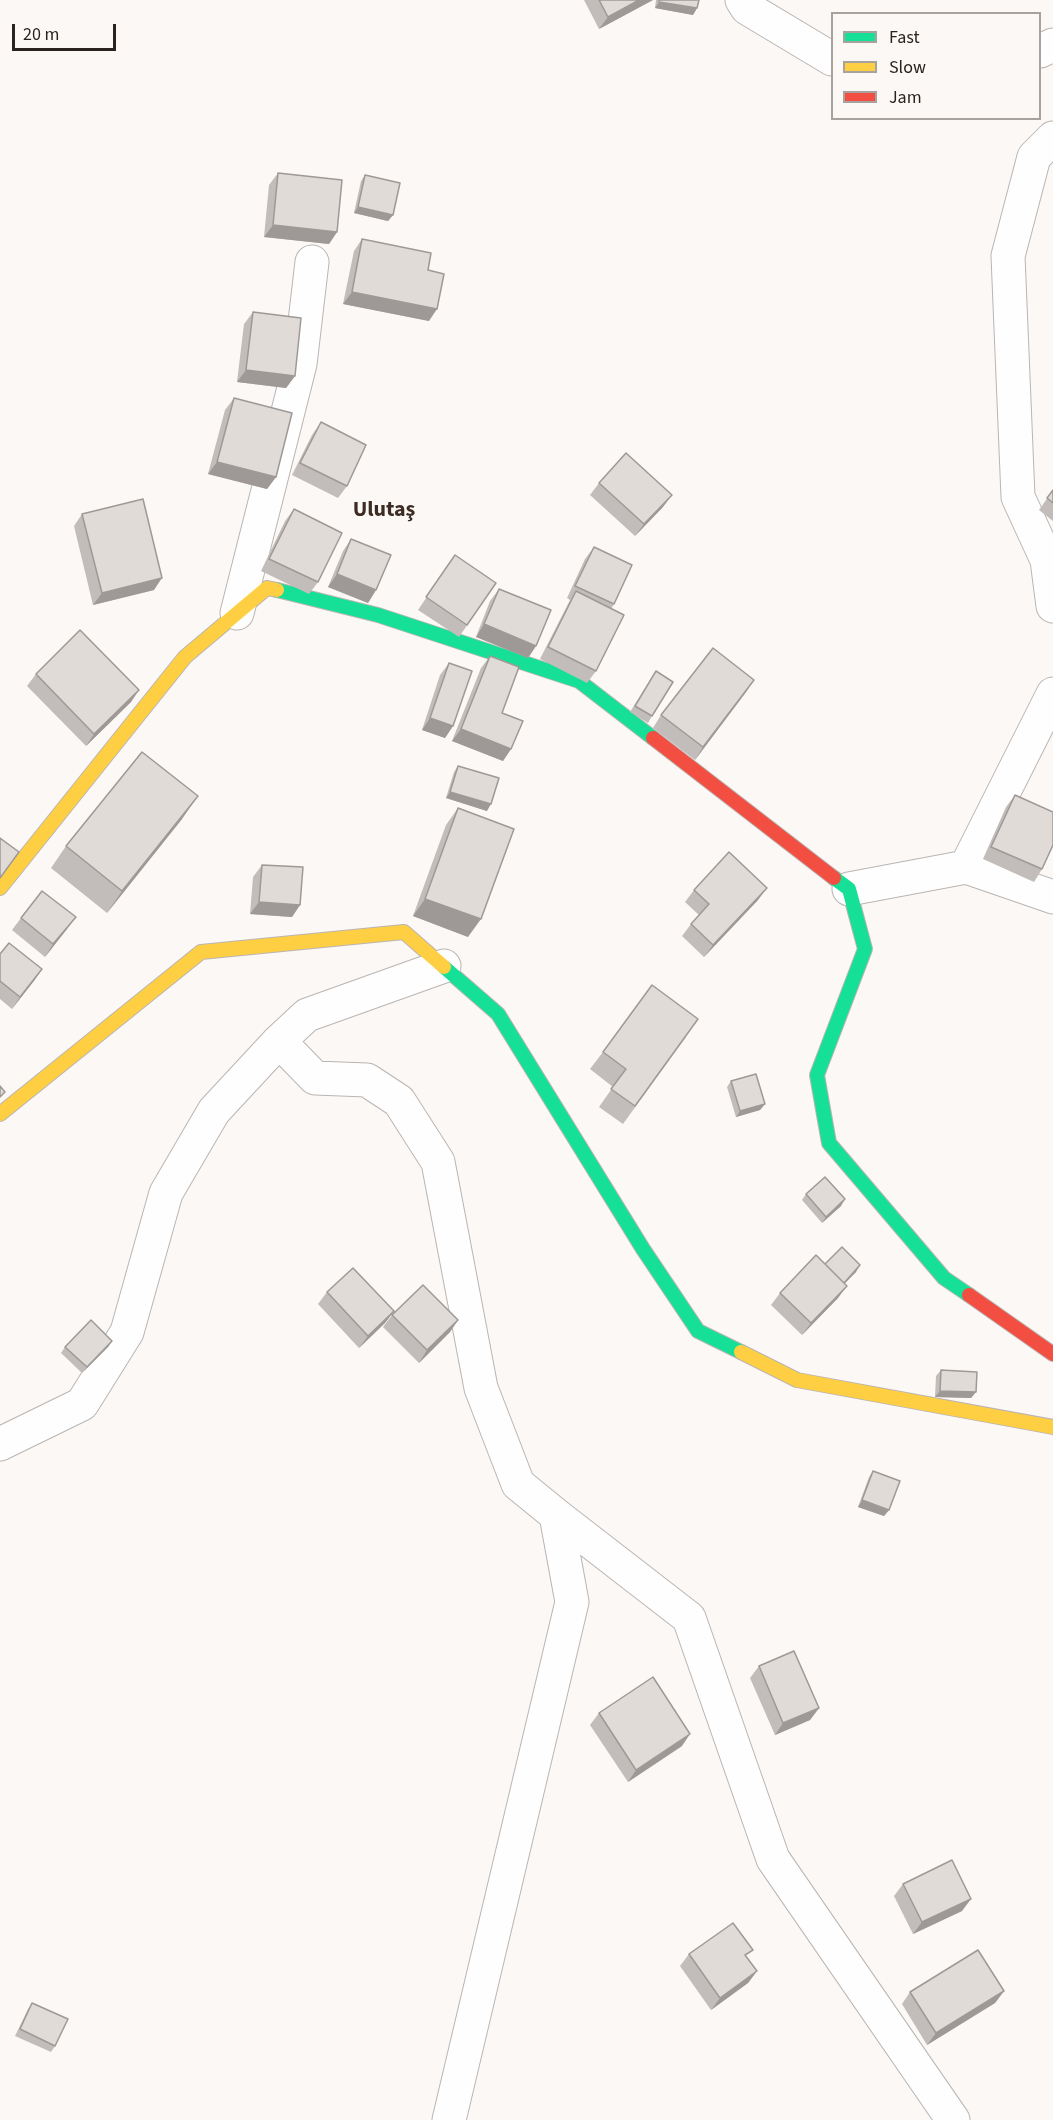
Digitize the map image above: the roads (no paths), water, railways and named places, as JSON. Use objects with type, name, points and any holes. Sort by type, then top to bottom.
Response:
[{"type":"street","points":[[742,0],[747,8],[831,58]]},
{"type":"street","points":[[1053,138],[1034,157],[1008,256],[1018,497],[1047,560],[1053,606]]},
{"type":"street","points":[[237,613],[300,364],[312,262]]},
{"type":"street","points":[[0,888],[185,657],[267,588],[378,615],[579,681],[849,889],[865,949],[817,1075],[830,1143],[944,1278],[1053,1354]]},
{"type":"street","points":[[966,867],[1053,694]]},
{"type":"street","points":[[849,889],[966,867],[1053,897]]},
{"type":"street","points":[[0,1114],[201,952],[404,932],[498,1014],[643,1249],[698,1331],[797,1380],[1053,1427]]},
{"type":"street","points":[[0,1444],[82,1404],[127,1332],[166,1193],[214,1111],[279,1041],[307,1015],[444,966]]},
{"type":"street","points":[[279,1041],[315,1078],[367,1080],[399,1101],[438,1161],[481,1388],[518,1484],[689,1618],[773,1859],[953,2120]]},
{"type":"street","points":[[449,2120],[572,1602],[556,1515]]},
{"type":"district","name":"Ulutaş","points":[[384,511]]}]
